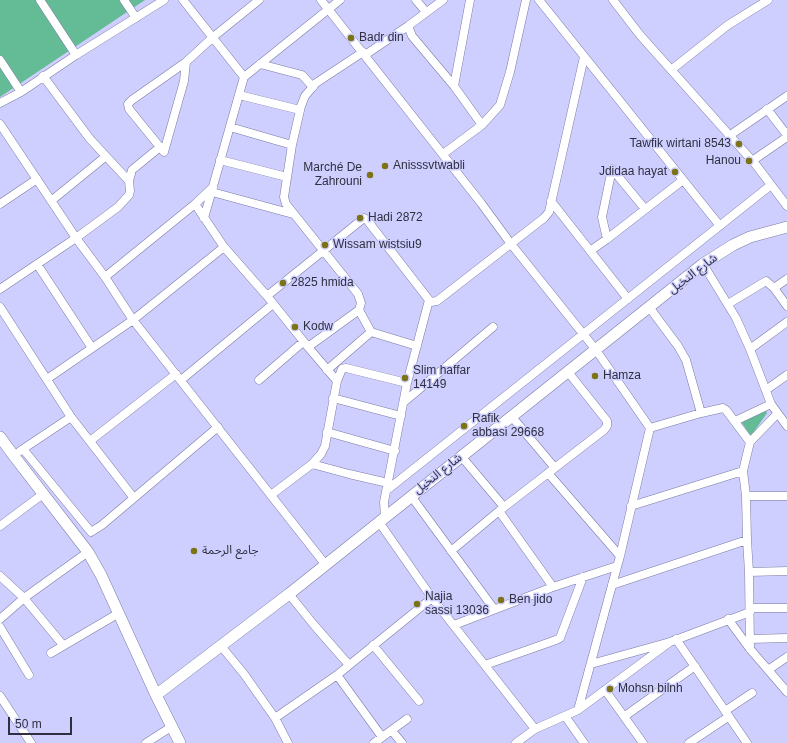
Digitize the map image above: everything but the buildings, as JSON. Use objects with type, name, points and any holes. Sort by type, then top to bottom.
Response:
[{"type":"main road","name":"شارع النخيل","points":[[156,695],[289,594],[703,264],[733,245],[750,237],[787,227]]},
{"type":"main road","points":[[0,437],[88,552],[101,575],[171,727],[180,743]]},
{"type":"street","points":[[40,0],[76,55]]},
{"type":"street","points":[[124,0],[136,18]]},
{"type":"street","points":[[0,103],[21,92],[43,76],[164,0]]},
{"type":"street","points":[[183,0],[244,77]]},
{"type":"street","points":[[186,62],[184,81],[164,152],[129,109],[128,104],[186,62],[212,38],[259,0]]},
{"type":"street","points":[[321,0],[481,203],[510,244],[596,350],[650,428],[620,556],[616,566],[578,710]]},
{"type":"street","points":[[204,218],[244,77],[340,0]]},
{"type":"street","points":[[416,0],[426,12]]},
{"type":"street","points":[[259,380],[305,344],[359,310],[361,303],[358,294],[324,250],[293,214],[284,200],[292,145],[300,110],[305,96],[326,76],[408,26],[443,0]]},
{"type":"street","points":[[454,86],[470,0]]},
{"type":"street","points":[[443,154],[482,125],[500,104],[510,72],[526,0]]},
{"type":"street","points":[[539,0],[720,226]]},
{"type":"street","points":[[614,0],[640,35],[752,161],[787,206]]},
{"type":"street","points":[[671,70],[728,26],[768,0]]},
{"type":"street","points":[[408,26],[412,36],[454,86],[482,125]]},
{"type":"street","points":[[267,296],[365,218],[429,300],[431,302],[437,301],[547,215],[584,57]]},
{"type":"street","points":[[0,60],[21,92]]},
{"type":"street","points":[[260,64],[302,75],[313,87]]},
{"type":"street","points":[[43,76],[90,139],[105,157],[129,181]]},
{"type":"street","points":[[239,95],[300,110]]},
{"type":"street","points":[[729,136],[787,96]]},
{"type":"street","points":[[752,161],[787,136],[767,109]]},
{"type":"street","points":[[0,124],[133,320],[325,564]]},
{"type":"street","points":[[230,127],[292,145]]},
{"type":"street","points":[[0,289],[76,238],[118,206],[129,195],[129,181],[134,167],[160,147]]},
{"type":"street","points":[[51,201],[105,157]]},
{"type":"street","points":[[220,160],[287,177]]},
{"type":"street","points":[[607,239],[602,217],[612,169],[645,209]]},
{"type":"street","points":[[0,204],[36,179]]},
{"type":"street","points":[[590,251],[683,180]]},
{"type":"street","points":[[388,487],[583,335],[771,185]]},
{"type":"street","points":[[105,277],[212,189]]},
{"type":"street","points":[[212,189],[293,214]]},
{"type":"street","points":[[551,200],[628,299]]},
{"type":"street","points":[[195,204],[224,246],[337,381]]},
{"type":"street","points":[[47,379],[133,320],[224,246]]},
{"type":"street","points":[[37,264],[92,348]]},
{"type":"street","points":[[703,264],[728,304],[750,349],[771,404],[786,424]]},
{"type":"street","points":[[774,288],[787,279]]},
{"type":"street","points":[[728,304],[765,281],[768,281],[787,306]]},
{"type":"street","points":[[429,300],[408,383],[384,502],[382,519],[432,598],[535,728]]},
{"type":"street","points":[[90,441],[178,377],[273,304]]},
{"type":"street","points":[[0,307],[71,417],[134,497]]},
{"type":"street","points":[[649,307],[678,346],[686,360],[701,413]]},
{"type":"street","points":[[359,310],[371,332],[417,346]]},
{"type":"street","points":[[750,349],[787,322]]},
{"type":"street","points":[[404,402],[493,328]]},
{"type":"street","points":[[328,370],[371,332]]},
{"type":"street","points":[[271,495],[312,464],[323,450],[333,398],[337,381],[342,369],[346,368],[408,383]]},
{"type":"street","points":[[451,551],[502,509],[604,430],[607,423],[604,417],[568,372]]},
{"type":"street","points":[[766,390],[787,375]]},
{"type":"street","points":[[333,398],[401,416]]},
{"type":"street","points":[[735,421],[771,404]]},
{"type":"street","points":[[650,428],[723,408],[735,421],[750,442]]},
{"type":"street","points":[[750,649],[749,572],[746,496],[743,471],[750,442],[777,414]]},
{"type":"street","points":[[512,416],[555,468]]},
{"type":"street","points":[[14,456],[71,417]]},
{"type":"street","points":[[79,540],[102,525],[218,427]]},
{"type":"street","points":[[327,432],[395,451]]},
{"type":"street","points":[[23,449],[91,532]]},
{"type":"street","points":[[461,456],[502,509],[553,587]]},
{"type":"street","points":[[312,464],[388,487]]},
{"type":"street","points":[[631,506],[743,471]]},
{"type":"street","points":[[548,473],[620,556]]},
{"type":"street","points":[[0,526],[43,494]]},
{"type":"street","points":[[411,496],[494,609]]},
{"type":"street","points":[[746,496],[787,496]]},
{"type":"street","points":[[612,585],[747,540]]},
{"type":"street","points":[[0,619],[24,598],[88,552]]},
{"type":"street","points":[[454,625],[553,587],[616,566]]},
{"type":"street","points":[[749,572],[787,571]]},
{"type":"street","points":[[0,576],[24,598],[63,645]]},
{"type":"street","points":[[485,665],[560,638],[583,577]]},
{"type":"street","points":[[289,594],[349,665]]},
{"type":"street","points":[[275,718],[337,675],[432,598]]},
{"type":"street","points":[[591,664],[673,641],[750,610],[787,608]]},
{"type":"street","points":[[51,653],[119,613]]},
{"type":"street","points":[[728,619],[750,649],[787,692]]},
{"type":"street","points":[[0,627],[30,675]]},
{"type":"street","points":[[750,639],[787,638]]},
{"type":"street","points":[[673,641],[695,666],[747,743]]},
{"type":"street","points":[[516,743],[526,740],[535,728],[578,710],[673,641]]},
{"type":"street","points":[[373,645],[420,701]]},
{"type":"street","points":[[221,646],[244,674],[275,718],[288,743]]},
{"type":"street","points":[[768,670],[787,657]]},
{"type":"street","points":[[625,716],[695,666]]},
{"type":"street","points":[[337,675],[382,737]]},
{"type":"street","points":[[605,690],[643,743]]},
{"type":"street","points":[[689,743],[752,693]]},
{"type":"street","points":[[0,696],[31,743]]},
{"type":"street","points":[[564,716],[584,743]]},
{"type":"street","points":[[374,743],[407,719]]},
{"type":"street","points":[[146,743],[171,727]]},
{"type":"street","points":[[392,731],[402,743]]},
{"type":"green space","points":[[0,0],[145,0],[0,97]]},
{"type":"green space","points":[[765,409],[767,413],[751,436],[740,420]]},
{"type":"place","name":"Badr din","points":[[351,38]]},
{"type":"place","name":"Tawfik wirtani 8543","points":[[739,144]]},
{"type":"place","name":"Hanou","points":[[749,161]]},
{"type":"place","name":"Anisssvtwabli","points":[[385,166]]},
{"type":"place","name":"Jdidaa hayat","points":[[675,172]]},
{"type":"place","name":"Marché De Zahrouni","points":[[370,175]]},
{"type":"place","name":"Hadi 2872","points":[[360,218]]},
{"type":"place","name":"Wissam wistsiu9","points":[[325,245]]},
{"type":"place","name":"2825 hmida","points":[[283,283]]},
{"type":"place","name":"Kodw","points":[[295,327]]},
{"type":"place","name":"Hamza","points":[[595,376]]},
{"type":"place","name":"Slim haffar 14149","points":[[405,378]]},
{"type":"place","name":"Rafik abbasi 29668","points":[[464,426]]},
{"type":"place","name":"جامع الرحمة","points":[[194,551]]},
{"type":"place","name":"Ben jido","points":[[501,600]]},
{"type":"place","name":"Najia sassi 13036","points":[[417,604]]},
{"type":"place","name":"Mohsn bilnh","points":[[610,689]]}]
